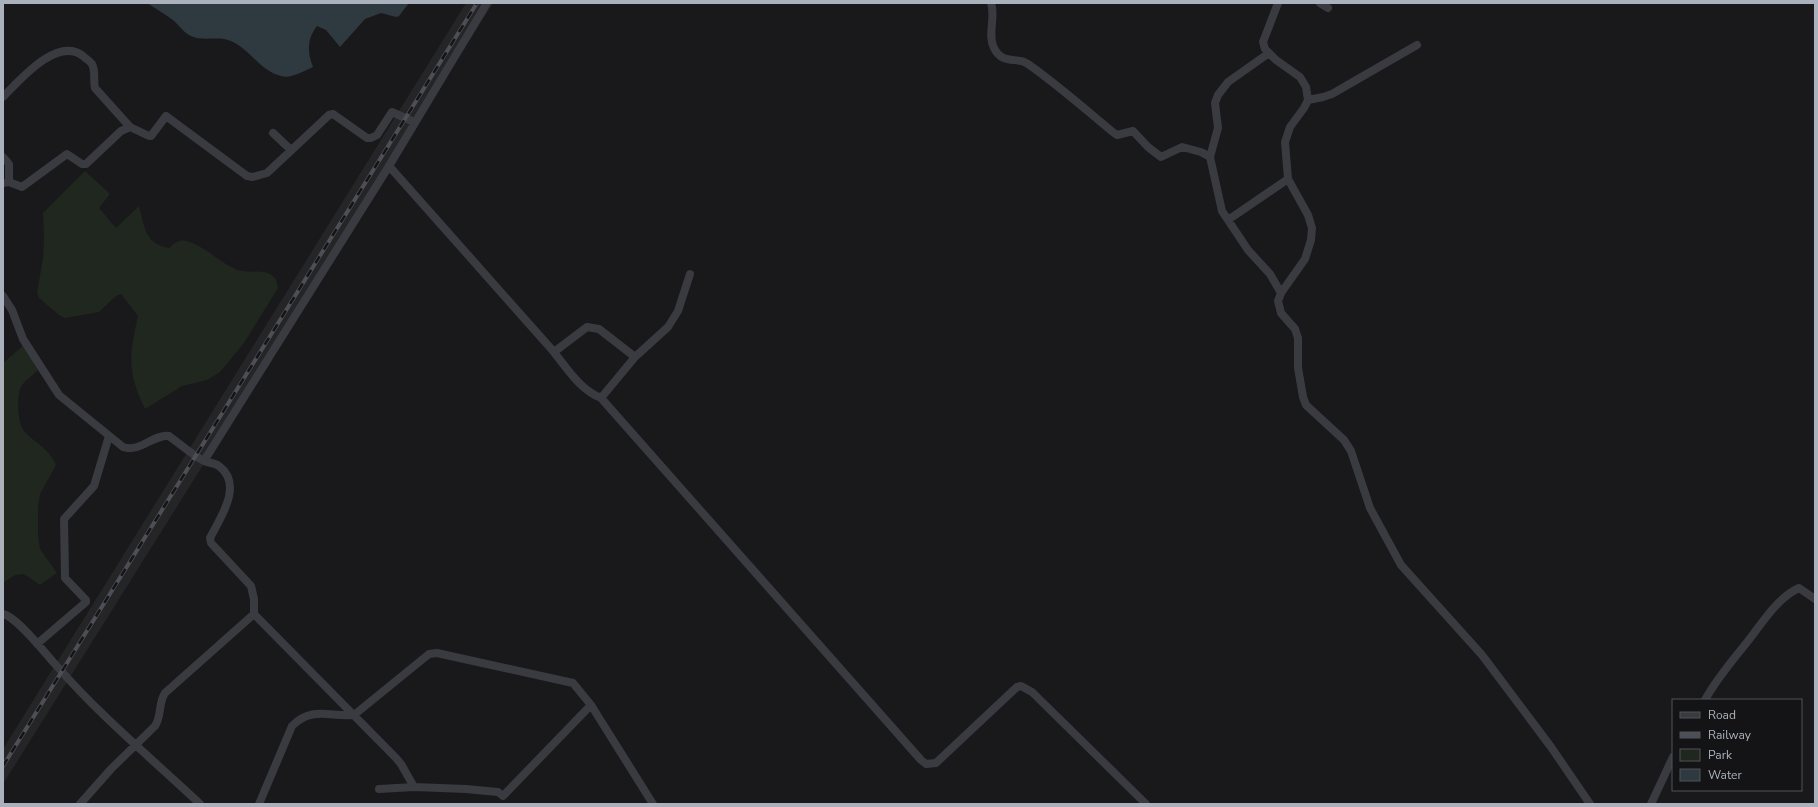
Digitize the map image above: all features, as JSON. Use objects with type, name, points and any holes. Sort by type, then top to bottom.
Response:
[{"type":"street","points":[[204,461],[389,166],[414,122],[487,3]]},
{"type":"street","points":[[990,3],[993,11],[992,42],[994,48],[1005,60],[1027,63],[1114,133],[1117,135],[1133,131],[1148,147],[1161,156],[1182,148],[1201,152],[1210,157]]},
{"type":"street","points":[[1278,3],[1263,42],[1265,49],[1300,78],[1306,87],[1308,100],[1290,127],[1285,142],[1288,179],[1308,215],[1312,228],[1309,250],[1305,259],[1281,293],[1278,301],[1278,308],[1295,329],[1298,338],[1298,368],[1303,397],[1306,405],[1319,419],[1344,440],[1351,451],[1370,508],[1401,565],[1482,655],[1551,747],[1590,804]]},
{"type":"street","points":[[1320,3],[1328,8]]},
{"type":"street","points":[[1308,100],[1323,98],[1332,94],[1417,45]]},
{"type":"street","points":[[3,97],[44,59],[60,52],[72,50],[91,62],[94,71],[96,88],[130,127],[151,136],[168,116],[247,176],[253,177],[267,173],[329,114],[333,114],[367,138],[377,135],[392,112],[414,122]]},
{"type":"street","points":[[1269,53],[1228,82],[1218,95],[1215,103],[1218,128],[1210,157],[1220,206],[1248,250],[1270,274],[1281,293]]},
{"type":"street","points":[[3,157],[9,164],[6,182],[22,187],[67,154],[82,164],[86,164],[121,131],[130,127]]},
{"type":"street","points":[[273,133],[291,150]]},
{"type":"street","points":[[389,166],[554,352],[580,385],[588,392],[601,398],[926,764],[936,763],[1017,687],[1021,686],[1032,692],[1146,804]]},
{"type":"street","points":[[1228,220],[1288,179]]},
{"type":"street","points":[[601,398],[635,357],[672,322],[678,311],[690,274]]},
{"type":"street","points":[[3,296],[12,310],[23,339],[56,392],[109,436],[128,449],[133,449],[159,437],[169,436],[204,461],[218,465],[228,477],[230,483],[227,503],[210,538],[211,543],[251,586],[254,593],[254,614],[401,764],[414,787]]},
{"type":"street","points":[[554,352],[588,327],[594,327],[600,329],[635,357]]},
{"type":"street","points":[[37,644],[86,602],[86,600],[65,578],[64,519],[94,486],[109,436]]},
{"type":"street","points":[[1706,699],[1714,684],[1776,606],[1793,591],[1799,588],[1815,599]]},
{"type":"street","points":[[3,614],[11,616],[59,669],[135,746],[200,804]]},
{"type":"street","points":[[80,804],[158,722],[161,700],[165,694],[254,614]]},
{"type":"street","points":[[259,804],[292,726],[299,719],[308,714],[317,713],[344,716],[354,715],[429,654],[437,653],[566,680],[577,686],[653,804]]},
{"type":"street","points":[[379,789],[414,787],[498,792],[503,796],[590,705]]},
{"type":"street","points":[[1650,804],[1672,759]]},
{"type":"shaded area","points":[[466,3],[493,3],[3,784],[3,749]]},
{"type":"green space","points":[[85,171],[110,194],[99,208],[116,228],[139,206],[146,233],[160,246],[169,248],[177,242],[186,241],[204,249],[235,269],[241,271],[267,273],[272,275],[276,280],[278,288],[244,343],[220,372],[207,380],[182,386],[145,409],[135,384],[131,363],[138,316],[121,294],[116,296],[99,312],[65,318],[59,315],[39,298],[37,292],[43,259],[43,213]]},
{"type":"green space","points":[[24,345],[38,370],[22,385],[20,389],[18,408],[20,421],[24,431],[46,450],[56,465],[40,494],[38,507],[38,536],[40,549],[57,573],[40,585],[24,574],[15,575],[3,583],[3,363]]},
{"type":"water","points":[[147,3],[409,3],[399,16],[396,17],[381,13],[365,19],[340,47],[326,30],[317,26],[311,36],[309,46],[313,67],[297,74],[285,77],[268,70],[245,50],[233,42],[223,39],[196,38],[188,35],[173,20]]},
{"type":"railway","points":[[3,766],[477,3]]}]
